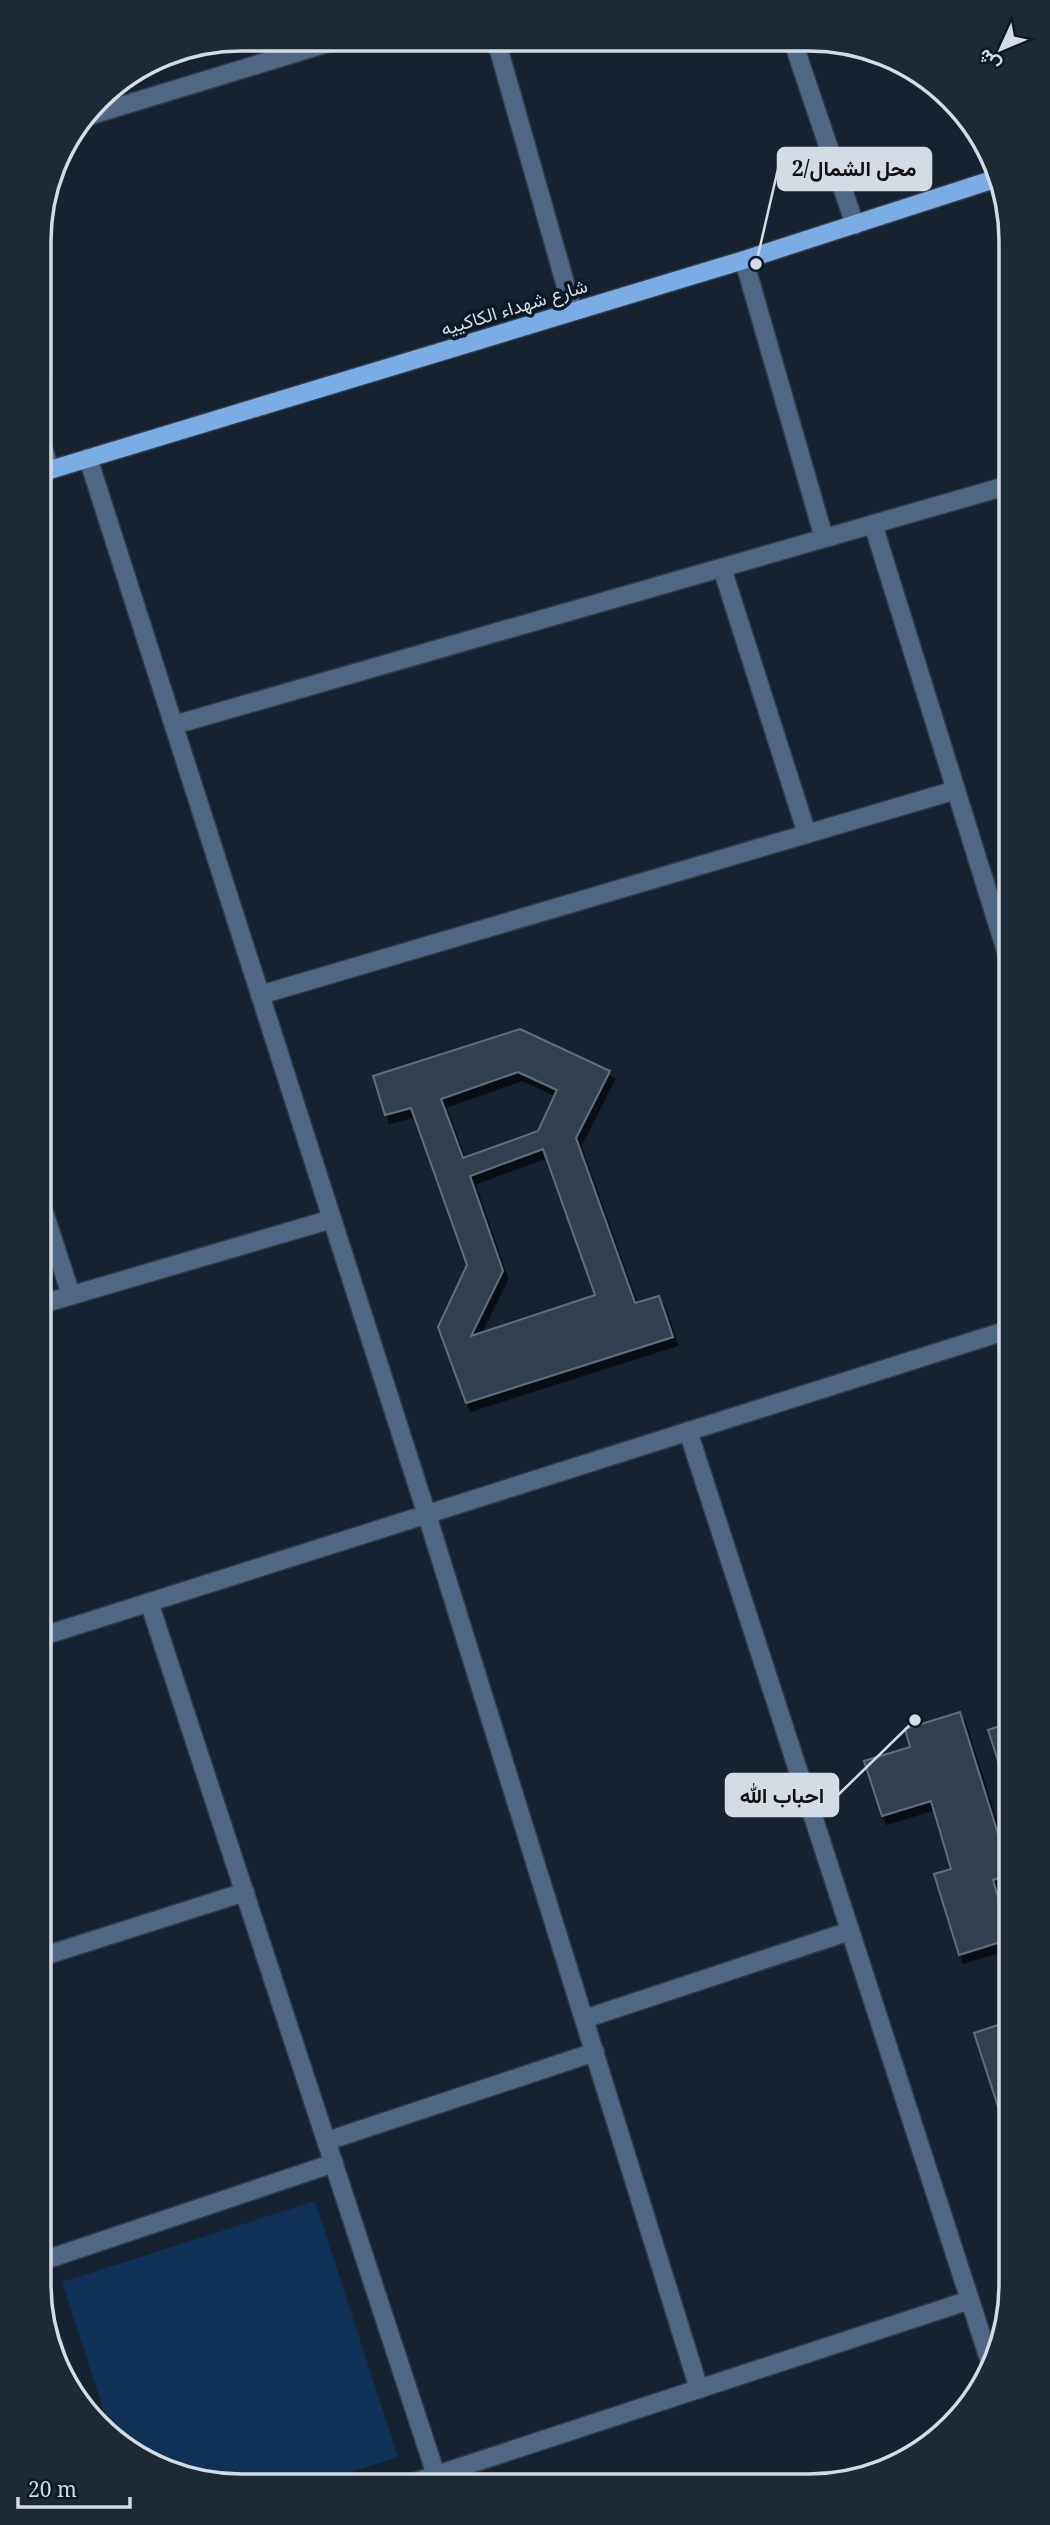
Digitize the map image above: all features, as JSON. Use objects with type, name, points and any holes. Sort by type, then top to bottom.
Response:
[{"type":"main road","name":"شارع شهداء الكاكييه","points":[[51,469],[744,260],[989,181]]},
{"type":"street","points":[[101,112],[302,51]]},
{"type":"street","points":[[499,51],[573,311]]},
{"type":"street","points":[[796,51],[855,225]]},
{"type":"street","points":[[744,260],[824,538]]},
{"type":"street","points":[[88,458],[427,1515],[699,2389]]},
{"type":"street","points":[[174,725],[999,488]]},
{"type":"street","points":[[873,524],[999,928]]},
{"type":"street","points":[[722,568],[807,834]]},
{"type":"street","points":[[260,996],[956,790]]},
{"type":"street","points":[[51,1301],[332,1219]]},
{"type":"street","points":[[51,1234],[71,1295]]},
{"type":"street","points":[[51,1633],[999,1333]]},
{"type":"street","points":[[688,1432],[987,2352]]},
{"type":"street","points":[[149,1602],[436,2474]]},
{"type":"street","points":[[51,1954],[245,1892]]},
{"type":"street","points":[[584,2019],[850,1931]]},
{"type":"street","points":[[327,2141],[595,2052]]},
{"type":"street","points":[[51,2258],[334,2163]]},
{"type":"street","points":[[439,2474],[970,2300]]},
{"type":"shaded area","points":[[315,2201],[398,2457],[344,2474],[240,2474],[203,2471],[157,2455],[135,2442],[106,2418],[62,2282]]},
{"type":"building","points":[[520,1029],[610,1071],[576,1138],[635,1303],[659,1296],[673,1337],[466,1403],[438,1327],[467,1265],[411,1108],[385,1115],[373,1076]],"holes":[[[518,1072],[557,1090],[538,1131],[463,1158],[441,1099]],[[543,1149],[595,1295],[471,1336],[503,1271],[470,1176]]]},
{"type":"building","points":[[960,1712],[999,1837],[999,1878],[993,1880],[999,1901],[999,1942],[959,1955],[934,1874],[951,1869],[931,1801],[882,1816],[864,1761],[910,1747],[905,1729]]},
{"type":"building","points":[[999,1726],[999,1764],[988,1730]]},
{"type":"building","points":[[999,2025],[999,2110],[974,2033]]},
{"type":"place","name":"محل الشمال/2","points":[[756,264]]},
{"type":"place","name":"احباب الله","points":[[915,1720]]}]
